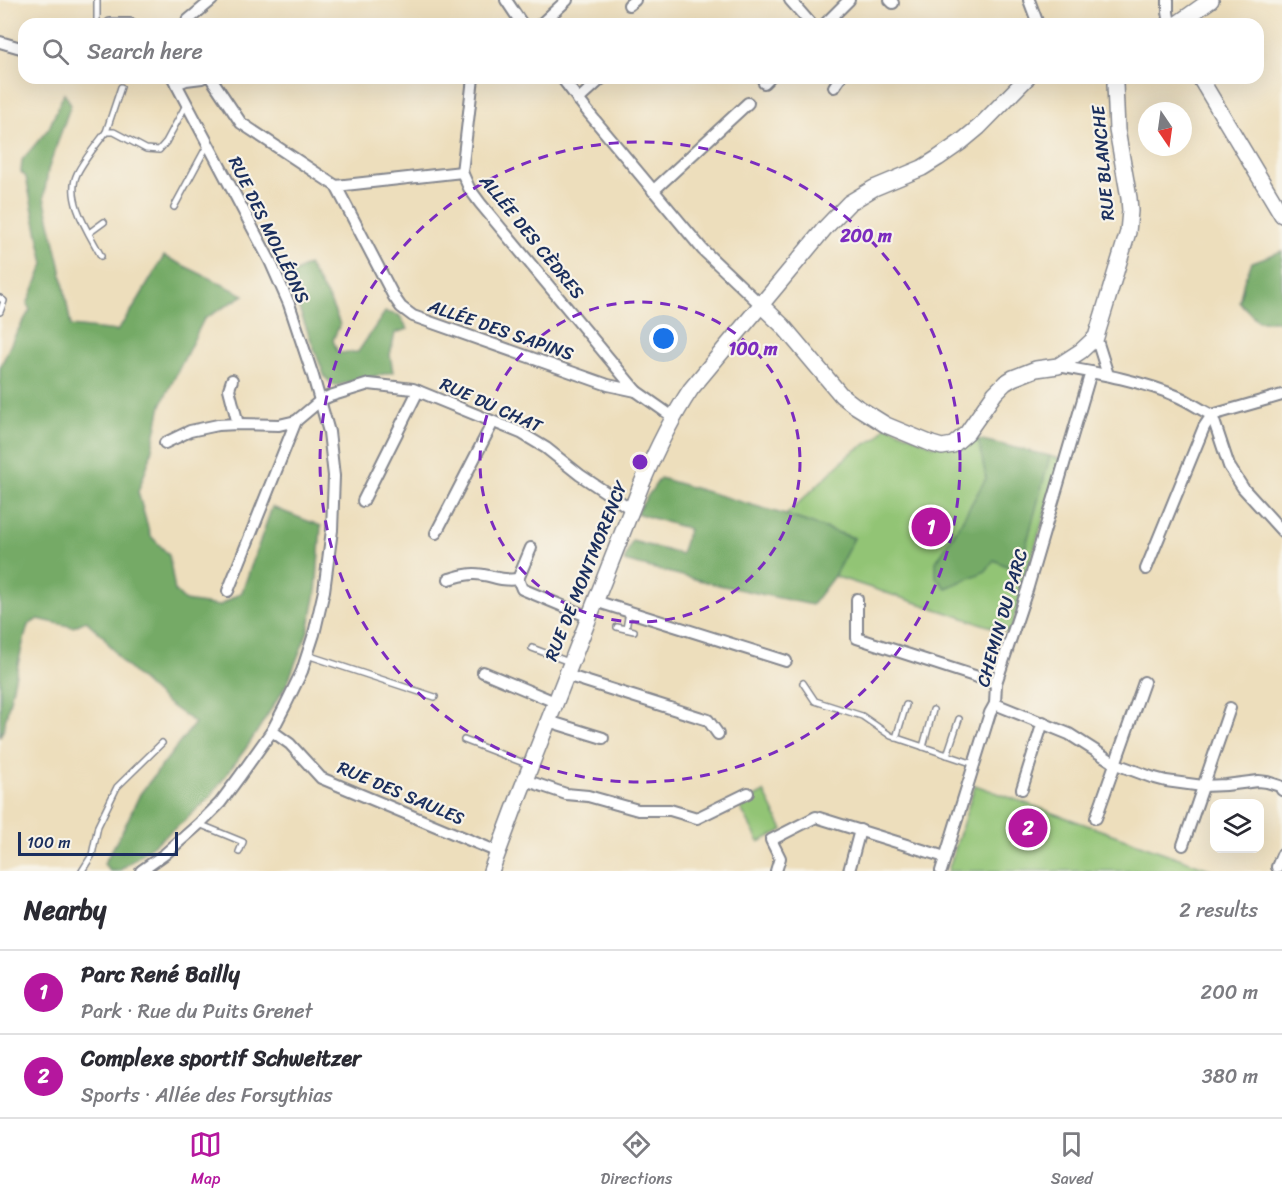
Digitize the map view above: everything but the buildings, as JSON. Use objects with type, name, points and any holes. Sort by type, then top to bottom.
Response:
[{"type":"street","points":[[191,18],[212,0]]},
{"type":"street","points":[[506,0],[518,18]]},
{"type":"street","points":[[548,18],[567,0]]},
{"type":"street","points":[[790,0],[806,18]]},
{"type":"street","points":[[831,18],[849,0]]},
{"type":"street","points":[[1029,0],[1036,18]]},
{"type":"street","points":[[1168,0],[1169,18]]},
{"type":"street","points":[[1186,18],[1211,0]]},
{"type":"street","points":[[0,42],[18,47]]},
{"type":"street","name":"RUE DES MOLLÉONS","points":[[141,871],[200,824],[220,803],[272,730],[297,680],[314,634],[324,591],[332,530],[334,476],[329,432],[321,400],[289,304],[270,261],[176,84]]},
{"type":"street","name":"ALLÉE DES SAPINS","points":[[215,84],[241,123],[336,186],[394,297],[401,307],[413,316],[608,385],[636,391],[673,417]]},
{"type":"street","points":[[462,172],[472,84]]},
{"type":"street","points":[[566,84],[703,250],[783,326],[841,395],[854,405],[886,424],[942,447],[953,445],[967,433],[995,393],[1005,383],[1036,369],[1058,366],[1108,375],[1145,385],[1180,397],[1212,415],[1229,466],[1243,488],[1282,531]]},
{"type":"street","points":[[578,100],[595,84]]},
{"type":"street","name":"RUE DE MONTMORENCY","points":[[490,871],[652,457],[673,417],[695,383],[849,203],[874,188],[922,168],[946,153],[979,127],[1021,84]]},
{"type":"street","name":"RUE BLANCHE","points":[[1096,337],[1128,232],[1130,211],[1117,130],[1114,84]]},
{"type":"street","points":[[1204,84],[1282,214]]},
{"type":"street","points":[[653,191],[748,103]]},
{"type":"street","name":"ALLÉE DES CÈDRES","points":[[336,186],[462,172],[469,188],[480,202],[636,391]]},
{"type":"street","points":[[1058,366],[1081,351],[1096,337],[1108,375]]},
{"type":"street","name":"CHEMIN DU PARC","points":[[941,871],[990,712],[995,704],[996,683],[1027,590],[1091,372]]},
{"type":"street","points":[[232,380],[229,389],[238,424]]},
{"type":"street","name":"RUE DU CHAT","points":[[321,400],[369,384],[413,389],[521,433],[546,448],[580,475],[631,509]]},
{"type":"street","points":[[363,501],[418,391]]},
{"type":"street","points":[[1146,569],[1204,427],[1212,415],[1282,395]]},
{"type":"street","points":[[165,443],[190,431],[218,426],[279,425],[296,421],[321,400]]},
{"type":"street","points":[[228,591],[296,421]]},
{"type":"street","points":[[436,534],[493,422]]},
{"type":"street","points":[[531,548],[518,579],[522,589],[589,617]]},
{"type":"street","points":[[449,579],[475,574],[506,581],[518,579]]},
{"type":"street","points":[[857,599],[857,638],[996,683]]},
{"type":"street","points":[[595,601],[786,661]]},
{"type":"street","points":[[568,669],[708,720],[718,734]]},
{"type":"street","points":[[483,672],[555,702]]},
{"type":"street","points":[[1096,818],[1144,682]]},
{"type":"street","points":[[995,704],[1069,734],[1116,764],[1152,777],[1203,786],[1268,782],[1280,786],[1282,790]]},
{"type":"street","points":[[1183,845],[1230,708]]},
{"type":"street","points":[[548,721],[603,738]]},
{"type":"street","points":[[1022,789],[1043,722]]},
{"type":"street","name":"RUE DES SAULES","points":[[272,730],[290,744],[321,778],[498,852]]},
{"type":"street","points":[[528,773],[566,794],[588,796],[638,810],[670,810],[697,818],[748,794]]},
{"type":"street","points":[[776,871],[780,858],[771,840],[816,817],[945,857]]},
{"type":"street","points":[[849,871],[860,830]]},
{"type":"street","points":[[1277,867],[1282,855]]},
{"type":"lane","points":[[97,0],[97,18]]},
{"type":"lane","points":[[101,256],[78,211],[73,191],[76,175],[106,132],[121,87]]},
{"type":"lane","points":[[106,132],[114,132],[146,149],[159,150],[166,142],[186,105]]},
{"type":"lane","points":[[174,207],[208,145]]},
{"type":"lane","points":[[89,233],[104,222]]},
{"type":"lane","points":[[0,298],[4,301],[0,312]]},
{"type":"lane","points":[[626,629],[629,612]]},
{"type":"lane","points":[[617,627],[634,631]]},
{"type":"lane","points":[[532,648],[568,669]]},
{"type":"lane","points":[[307,655],[435,697]]},
{"type":"lane","points":[[803,682],[815,701],[862,716],[896,738],[974,764]]},
{"type":"lane","points":[[896,738],[906,705]]},
{"type":"lane","points":[[923,747],[933,710]]},
{"type":"lane","points":[[947,755],[959,719]]},
{"type":"lane","points":[[464,740],[528,773]]},
{"type":"lane","points":[[82,871],[93,855],[98,826],[117,787],[162,743]]},
{"type":"lane","points":[[200,824],[243,842],[238,852]]},
{"type":"green space","points":[[64,93],[71,104],[48,170],[44,197],[71,326],[117,331],[164,256],[244,295],[204,319],[161,405],[150,458],[138,492],[150,535],[169,555],[175,591],[185,601],[219,606],[242,592],[272,507],[321,526],[316,593],[308,631],[287,684],[249,744],[210,797],[182,823],[119,871],[110,871],[104,864],[140,794],[195,723],[164,701],[139,678],[121,661],[103,636],[86,621],[73,627],[38,619],[28,625],[0,736],[0,368],[14,337],[30,310],[27,304],[44,264],[26,177],[21,172],[22,160],[49,128]]},
{"type":"green space","points":[[1282,251],[1282,321],[1258,321],[1239,302],[1244,281],[1252,262]]},
{"type":"green space","points":[[308,265],[330,301],[340,324],[333,340],[338,353],[358,352],[385,312],[399,315],[408,329],[395,333],[390,355],[393,372],[334,386],[325,377],[287,277]]},
{"type":"green space","points":[[886,425],[934,446],[967,437],[1061,459],[1010,633],[834,576],[854,538],[786,515],[851,453],[878,437]]},
{"type":"green space","points":[[978,439],[1050,456],[1019,572],[994,560],[986,571],[946,588],[936,577],[936,562],[986,478]]},
{"type":"green space","points":[[660,478],[786,515],[854,538],[834,576],[812,605],[714,584],[624,561],[632,541],[681,554],[689,529],[636,513]]},
{"type":"green space","points":[[975,785],[1215,871],[948,871]]},
{"type":"green space","points":[[764,792],[783,830],[759,842],[739,805]]},
{"type":"place","name":"Parc René Bailly","points":[[931,527]]},
{"type":"place","name":"Complexe sportif Schweitzer","points":[[1028,828]]}]
